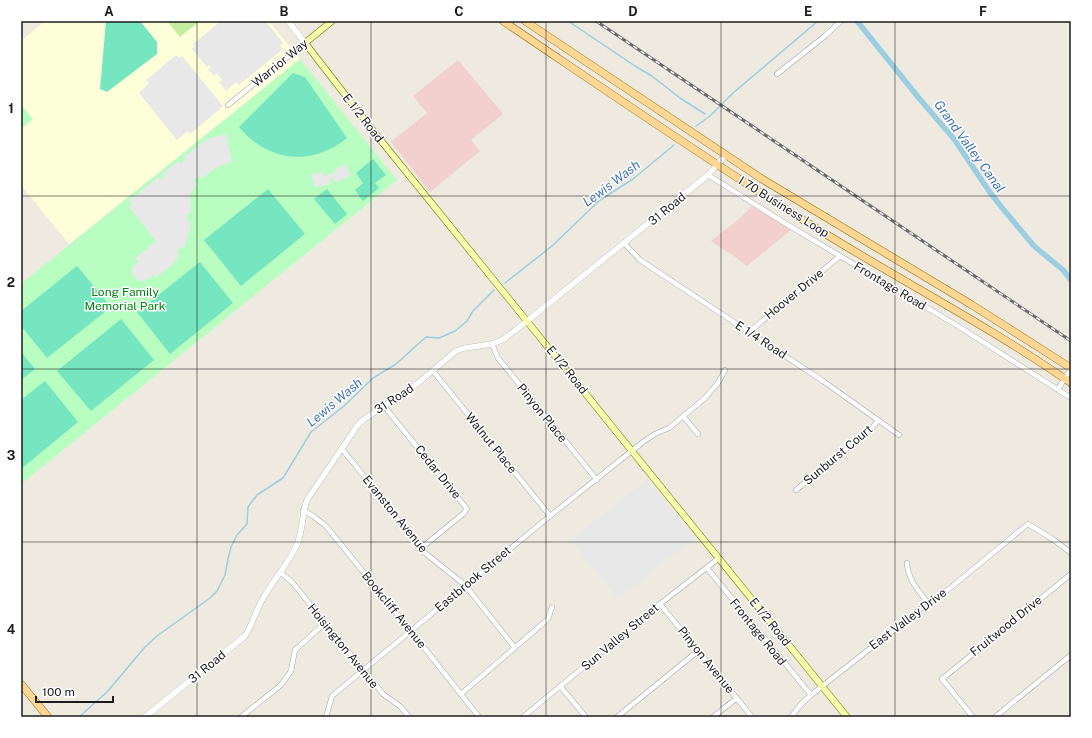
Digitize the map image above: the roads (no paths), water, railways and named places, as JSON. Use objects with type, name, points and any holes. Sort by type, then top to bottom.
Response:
[{"type":"main road","name":"Warrior Way","points":[[305,42],[332,21]]},
{"type":"main road","name":"I 70 Business Loop","points":[[502,21],[717,165],[818,229],[988,329],[1068,381]]},
{"type":"main road","name":"I 70 Business Loop","points":[[526,21],[726,156],[824,217],[972,305],[1071,368]]},
{"type":"main road","name":"E 1/2 Road","points":[[305,42],[374,132],[847,717]]},
{"type":"main road","points":[[21,684],[48,717]]},
{"type":"street","name":"E 1/2 Road","points":[[288,21],[305,42]]},
{"type":"street","points":[[777,74],[825,36],[841,21]]},
{"type":"street","name":"Warrior Way","points":[[228,105],[305,42]]},
{"type":"street","name":"31 Road","points":[[145,717],[245,636],[264,597],[297,544],[302,524],[303,510],[310,496],[357,426],[363,420],[418,383],[456,352],[464,348],[492,344],[504,339],[708,175],[726,156]]},
{"type":"street","name":"Frontage Road","points":[[708,175],[961,328],[1071,398]]},
{"type":"street","name":"E 1/4 Road","points":[[624,243],[640,260],[749,332],[899,435]]},
{"type":"street","name":"Hoover Drive","points":[[749,332],[840,256]]},
{"type":"street","name":"Pinyon Place","points":[[492,344],[498,358],[597,480]]},
{"type":"street","points":[[1058,389],[1068,381],[1071,368]]},
{"type":"street","name":"Eastbrook Street","points":[[326,717],[332,696],[550,516],[632,451],[655,434],[669,428],[706,398],[725,370]]},
{"type":"street","name":"Walnut Place","points":[[432,371],[550,516]]},
{"type":"street","name":"Cedar Drive","points":[[384,406],[467,509],[463,514],[420,548]]},
{"type":"street","points":[[684,416],[698,434]]},
{"type":"street","name":"Sunburst Court","points":[[796,490],[873,427],[878,420]]},
{"type":"street","name":"Evanston Avenue","points":[[342,449],[420,548],[465,586],[515,648]]},
{"type":"street","name":"Bookcliff Avenue","points":[[303,510],[326,526],[480,717]]},
{"type":"street","name":"East Valley Drive","points":[[791,717],[802,703],[822,686],[928,603],[938,598],[1028,524],[1054,540],[1071,553]]},
{"type":"street","name":"Sun Valley Street","points":[[523,717],[660,604],[719,558]]},
{"type":"street","points":[[907,563],[907,573],[913,584],[928,603]]},
{"type":"street","name":"Frontage Road","points":[[706,568],[811,695]]},
{"type":"street","name":"Hoisington Avenue","points":[[280,572],[292,582],[383,694],[401,707],[409,717]]},
{"type":"street","name":"Fruitwood Drive","points":[[973,717],[942,678],[1071,574]]},
{"type":"street","name":"Pinyon Avenue","points":[[660,604],[752,717]]},
{"type":"street","points":[[461,694],[548,619],[552,607]]},
{"type":"street","points":[[241,717],[281,685],[291,671],[295,650],[325,623]]},
{"type":"street","points":[[617,717],[698,651]]},
{"type":"street","points":[[995,717],[1071,655]]},
{"type":"street","points":[[560,686],[586,717]]},
{"type":"street","points":[[713,717],[737,698]]},
{"type":"waterway","points":[[568,21],[652,76],[680,98],[705,114]]},
{"type":"waterway","name":"Lewis Wash","points":[[696,126],[710,116],[733,93],[818,21]]},
{"type":"waterway","name":"Grand Valley Canal","points":[[857,21],[954,139],[1003,209],[1034,246],[1063,270],[1071,280]]},
{"type":"waterway","name":"Lewis Wash","points":[[505,283],[552,246],[600,200],[633,179],[674,145]]},
{"type":"waterway","name":"Lewis Wash","points":[[79,717],[107,692],[145,647],[157,636],[210,598],[217,591],[225,575],[231,547],[237,535],[247,524],[248,507],[257,495],[283,478],[311,432],[344,406],[373,378],[396,364],[426,337],[439,338],[455,331],[467,321],[473,311],[494,290]]},
{"type":"railway","points":[[596,21],[1071,341]]},
{"type":"park label","name":"Long Family Memorial Park","points":[[125,299]]}]
